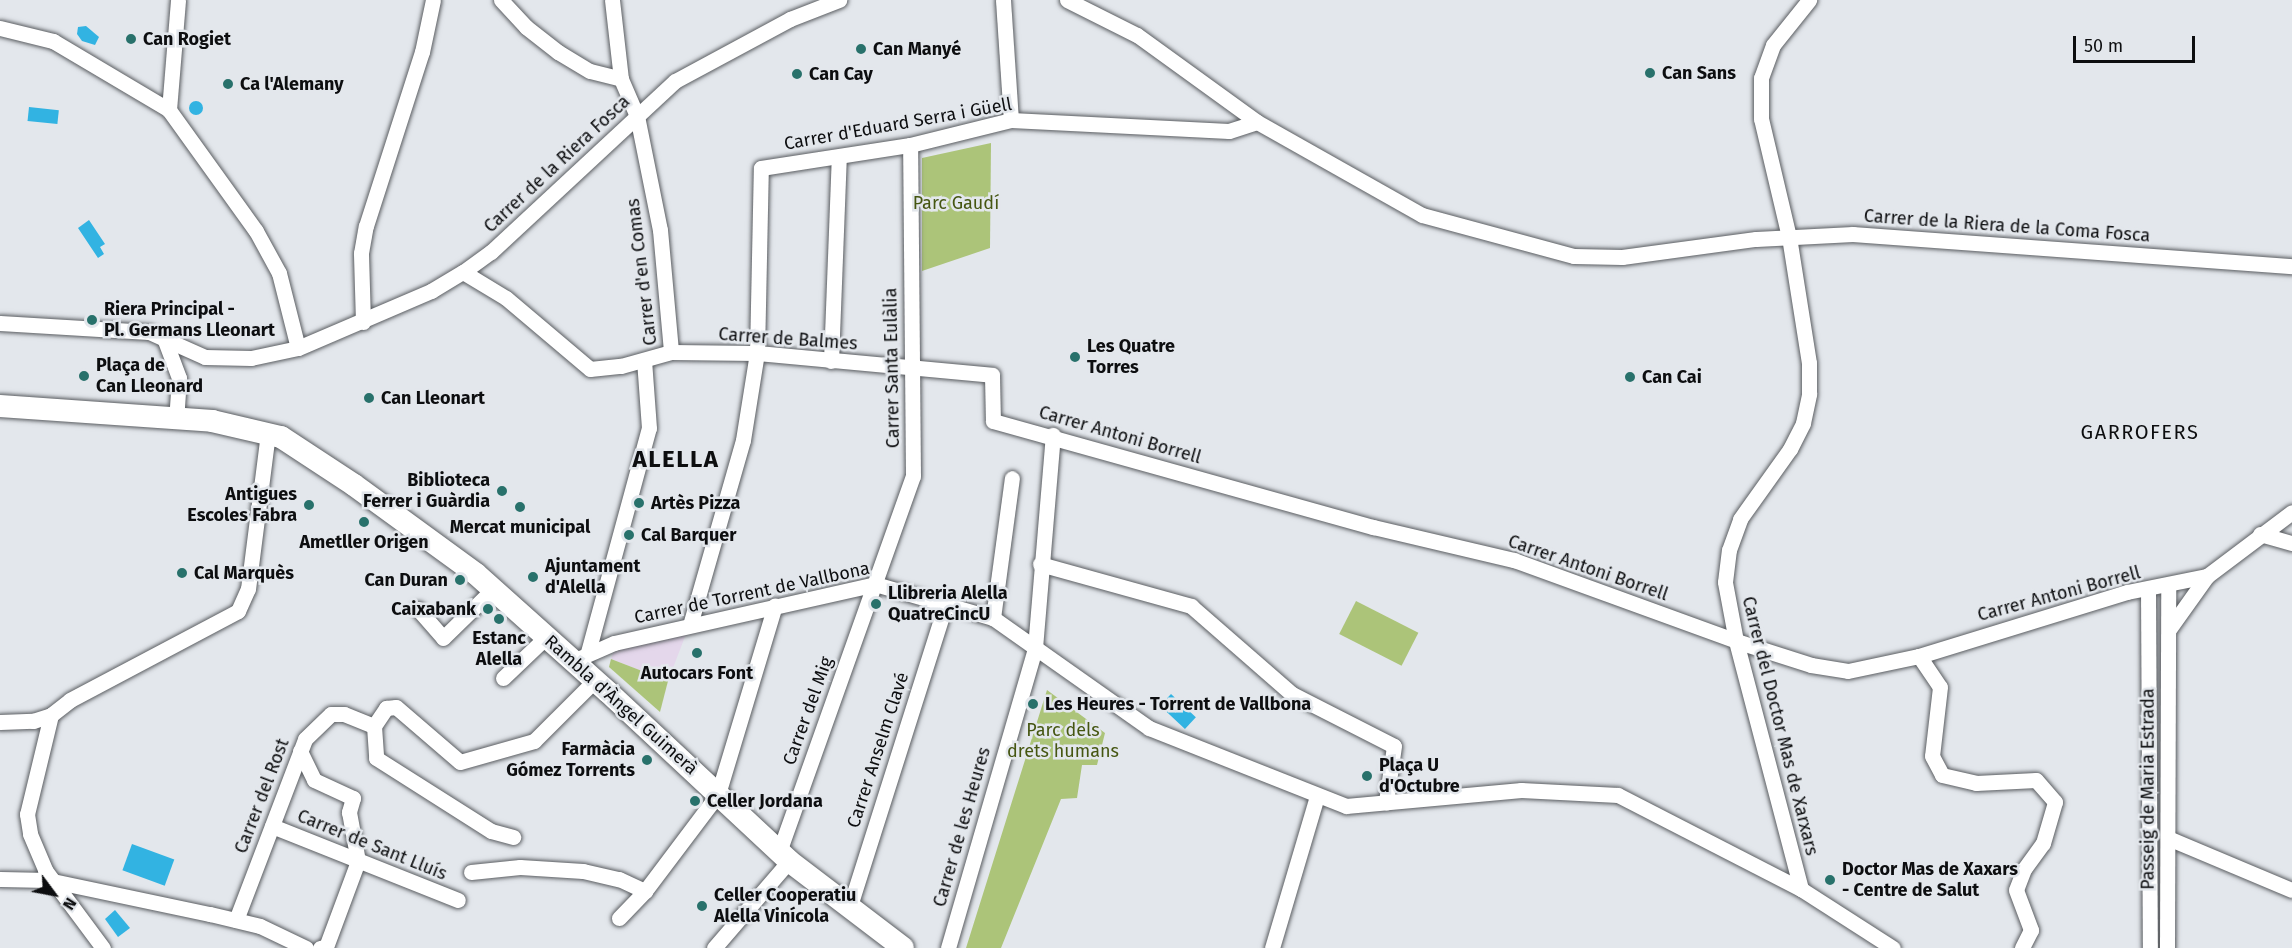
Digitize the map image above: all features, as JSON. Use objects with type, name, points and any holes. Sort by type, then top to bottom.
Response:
[{"type":"main road","points":[[0,406],[176,417],[268,432]]},
{"type":"main road","name":"Rambla d'Àngel Guimerà","points":[[268,432],[333,471],[447,552],[493,589],[546,637],[580,657],[595,680],[784,857],[849,909],[903,948]]},
{"type":"street","points":[[169,110],[178,0]]},
{"type":"street","points":[[363,322],[361,253],[366,226],[422,52],[433,0]]},
{"type":"street","points":[[501,0],[526,27],[558,52],[590,71],[621,79]]},
{"type":"street","name":"Carrer d'en Comas","points":[[612,0],[621,79],[637,116],[660,230],[671,352]]},
{"type":"street","name":"Carrer de la Riera Fosca","points":[[298,348],[363,322],[464,272],[491,252],[675,81],[790,19],[839,0]]},
{"type":"street","points":[[1003,0],[1011,120]]},
{"type":"street","name":"Carrer de la Riera de la Coma Fosca","points":[[1067,0],[1137,36],[1257,122],[1422,214],[1574,256],[1622,257],[1789,237],[1853,234],[1959,239],[2292,266]]},
{"type":"street","name":"Carrer del Doctor Mas de Xarxars","points":[[1801,889],[1736,641],[1725,582],[1729,550],[1740,519],[1790,449],[1803,423],[1809,394],[1809,363],[1789,237],[1763,130],[1761,78],[1773,45],[1809,0]]},
{"type":"street","points":[[0,28],[53,41],[169,110],[256,231],[279,273],[298,348],[251,358],[205,357],[149,332],[0,322]]},
{"type":"street","name":"Carrer d'Eduard Serra i Güell","points":[[757,353],[762,168],[910,145],[1011,120],[1229,130],[1257,122]]},
{"type":"street","name":"Carrer Santa Eulàlia","points":[[874,584],[913,476],[910,145]]},
{"type":"street","points":[[831,361],[839,157]]},
{"type":"street","name":"Carrer de Balmes","points":[[464,272],[506,298],[590,369],[644,360],[671,352],[757,353],[992,375],[993,421]]},
{"type":"street","points":[[164,338],[179,378]]},
{"type":"street","points":[[690,625],[743,440],[757,353]]},
{"type":"street","points":[[176,417],[179,378],[186,365],[205,357]]},
{"type":"street","points":[[580,657],[649,428],[644,360]]},
{"type":"street","name":"Carrer Antoni Borrell","points":[[993,421],[1053,435],[1372,527],[1514,560],[1736,641],[1811,665],[1848,671],[1919,656],[2026,621],[2207,576]]},
{"type":"street","points":[[0,722],[33,721],[51,715],[70,700],[238,611],[248,589],[268,432]]},
{"type":"street","name":"Carrer de les Heures","points":[[949,947],[1035,648],[1040,564],[1053,435]]},
{"type":"street","points":[[993,618],[1012,478]]},
{"type":"street","points":[[2168,631],[2207,576],[2292,512]]},
{"type":"street","points":[[2260,534],[2292,543]]},
{"type":"street","points":[[1040,564],[1191,606],[1292,694],[1394,746],[1386,802]]},
{"type":"street","name":"Carrer de Torrent de Vallbona","points":[[580,657],[690,625],[874,584],[993,618],[1149,728],[1346,806],[1521,790],[1618,795],[1801,889],[1893,948]]},
{"type":"street","name":"Carrer del Mig","points":[[784,857],[874,584]]},
{"type":"street","name":"Passeig de Maria Estrada","points":[[2167,948],[2168,586]]},
{"type":"street","points":[[418,609],[443,638],[493,589]]},
{"type":"street","points":[[2148,589],[2150,948]]},
{"type":"street","name":"Carrer Anselm Clavé","points":[[849,909],[946,603]]},
{"type":"street","points":[[619,918],[645,891],[718,794],[776,605]]},
{"type":"street","points":[[502,678],[546,637]]},
{"type":"street","points":[[1919,656],[1940,687],[1932,756],[1942,775],[1976,783],[2036,780],[2055,802],[2043,843],[2024,870],[2016,890],[2031,930],[2022,948]]},
{"type":"street","points":[[513,837],[491,831],[376,758],[374,726],[386,708],[396,707],[460,762],[534,741],[595,680]]},
{"type":"street","name":"Carrer del Rost","points":[[236,920],[304,739],[331,714],[344,714],[374,726]]},
{"type":"street","points":[[51,715],[27,814],[30,834],[54,881],[103,948]]},
{"type":"street","points":[[300,751],[314,780],[353,798],[349,812],[358,861],[326,948]]},
{"type":"street","points":[[1272,948],[1317,796]]},
{"type":"street","name":"Carrer de Sant Lluís","points":[[272,826],[458,900]]},
{"type":"street","points":[[2168,838],[2292,890]]},
{"type":"street","points":[[714,948],[784,857]]},
{"type":"street","points":[[471,872],[520,867],[583,871],[619,879],[645,891]]},
{"type":"street","points":[[0,879],[54,881],[236,920],[260,926],[306,948]]},
{"type":"shaded area","name":"Autocars Font","points":[[686,634],[668,681],[611,659],[614,650]]},
{"type":"green space","name":"Parc Gaudí","points":[[991,143],[990,248],[922,271],[922,158]]},
{"type":"green space","points":[[1356,601],[1418,633],[1402,666],[1339,634]]},
{"type":"green space","points":[[611,659],[668,681],[660,712],[609,667]]},
{"type":"green space","name":"Parc dels drets humans","points":[[1047,690],[1105,733],[1097,765],[1082,765],[1077,798],[1061,799],[1001,948],[966,948]]},
{"type":"water","points":[[86,26],[99,37],[95,45],[82,41],[77,34],[78,27]]},
{"type":"water","points":[[193,101],[199,101],[203,108],[199,115],[193,115],[189,111],[189,105]]},
{"type":"water","points":[[29,107],[59,110],[57,124],[28,121]]},
{"type":"water","points":[[89,220],[105,244],[100,247],[104,254],[98,258],[78,228]]},
{"type":"water","points":[[1171,694],[1196,717],[1185,729],[1160,706]]},
{"type":"water","points":[[132,844],[174,859],[165,886],[122,870]]},
{"type":"water","points":[[115,910],[130,928],[118,937],[105,919]]},
{"type":"place","name":"Can Rogiet","points":[[131,39]]},
{"type":"place","name":"Can Manyé","points":[[861,49]]},
{"type":"place","name":"Can Sans","points":[[1650,73]]},
{"type":"place","name":"Can Cay","points":[[797,74]]},
{"type":"place","name":"Ca l'Alemany","points":[[228,84]]},
{"type":"place","name":"Riera Principal - Pl. Germans Lleonart","points":[[92,320]]},
{"type":"place","name":"Les Quatre Torres","points":[[1075,357]]},
{"type":"place","name":"Plaça de Can Lleonard","points":[[84,376]]},
{"type":"place","name":"Can Cai","points":[[1630,377]]},
{"type":"place","name":"Can Lleonart","points":[[369,398]]},
{"type":"place","name":"Biblioteca Ferrer i Guàrdia","points":[[502,491]]},
{"type":"place","name":"Artès Pizza","points":[[639,503]]},
{"type":"place","name":"Antigues Escoles Fabra","points":[[309,505]]},
{"type":"place","name":"Mercat municipal","points":[[520,507]]},
{"type":"place","name":"Ametller Origen","points":[[364,522]]},
{"type":"place","name":"Cal Barquer","points":[[629,535]]},
{"type":"place","name":"Cal Marquès","points":[[182,573]]},
{"type":"place","name":"Ajuntament d'Alella","points":[[533,577]]},
{"type":"place","name":"Can Duran","points":[[460,580]]},
{"type":"place","name":"Llibreria Alella QuatreCincU","points":[[876,604]]},
{"type":"place","name":"Caixabank","points":[[488,609]]},
{"type":"place","name":"Estanc Alella","points":[[499,619]]},
{"type":"place","name":"Autocars Font","points":[[697,653]]},
{"type":"place","name":"Les Heures - Torrent de Vallbona","points":[[1033,704]]},
{"type":"place","name":"Farmàcia Gómez Torrents","points":[[647,760]]},
{"type":"place","name":"Plaça U d'Octubre","points":[[1367,776]]},
{"type":"place","name":"Celler Jordana","points":[[695,801]]},
{"type":"place","name":"Doctor Mas de Xaxars - Centre de Salut","points":[[1830,880]]},
{"type":"place","name":"Celler Cooperatiu Alella Vinícola","points":[[702,906]]},
{"type":"district","name":"GARROFERS","points":[[2140,432]]},
{"type":"district","name":"ALELLA","points":[[676,460]]}]
